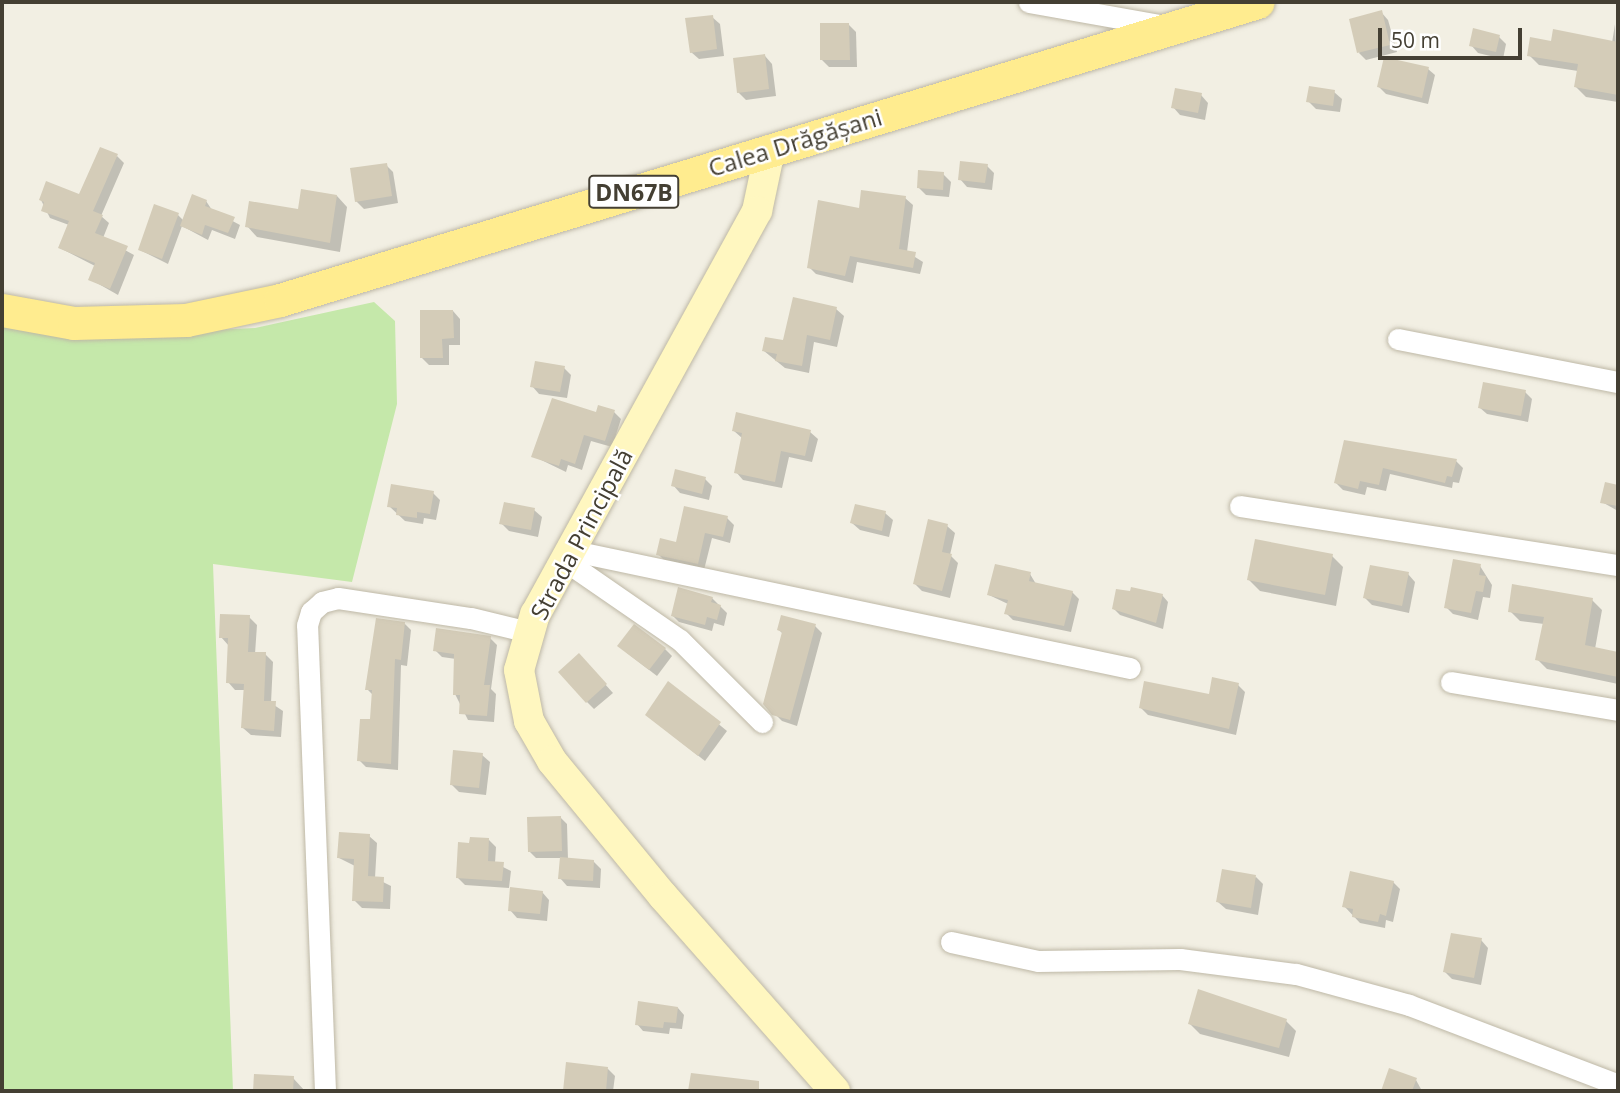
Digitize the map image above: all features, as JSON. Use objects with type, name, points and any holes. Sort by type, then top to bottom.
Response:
[{"type":"main road","name":"Calea Drăgășani","points":[[2,310],[74,323],[186,320],[280,300],[1258,2]]},
{"type":"street","points":[[1029,2],[1172,27]]},
{"type":"street","name":"Strada Principală","points":[[770,150],[757,211],[734,258],[566,555],[529,632],[519,670],[522,698],[540,743],[663,896],[835,1091]]},
{"type":"street","points":[[1398,339],[1618,382]]},
{"type":"street","points":[[1240,506],[1618,565]]},
{"type":"street","points":[[566,555],[1130,668]]},
{"type":"street","points":[[566,555],[680,640],[762,722]]},
{"type":"street","points":[[325,1091],[307,625],[311,612],[323,602],[338,598],[471,618],[529,632]]},
{"type":"street","points":[[1451,682],[1618,710]]},
{"type":"street","points":[[951,942],[1038,961],[1180,959],[1296,974],[1409,1005],[1618,1085]]},
{"type":"green space","points":[[374,302],[395,321],[397,404],[352,582],[213,564],[233,1091],[2,1091],[2,321],[84,336],[255,328]]},
{"type":"building","points":[[1382,10],[1390,45],[1357,53],[1349,19]]},
{"type":"building","points":[[713,15],[717,49],[690,53],[685,18]]},
{"type":"building","points":[[820,23],[849,23],[850,60],[820,60]]},
{"type":"building","points":[[1473,28],[1500,35],[1496,52],[1469,46]]},
{"type":"building","points":[[1553,29],[1618,42],[1618,95],[1574,87],[1578,64],[1527,56],[1530,37],[1551,41]]},
{"type":"building","points":[[765,54],[769,89],[737,93],[733,58]]},
{"type":"building","points":[[1384,57],[1429,67],[1422,98],[1377,87]]},
{"type":"building","points":[[1309,86],[1335,90],[1333,106],[1306,102]]},
{"type":"building","points":[[1175,88],[1202,93],[1198,113],[1171,108]]},
{"type":"building","points":[[100,147],[118,154],[93,211],[103,215],[95,233],[128,246],[110,289],[88,280],[95,263],[58,248],[69,221],[41,211],[44,202],[39,200],[46,181],[79,194]]},
{"type":"building","points":[[960,161],[988,164],[985,183],[958,180]]},
{"type":"building","points":[[387,163],[392,196],[355,202],[350,168]]},
{"type":"building","points":[[918,170],[944,172],[943,190],[917,188]]},
{"type":"building","points":[[301,189],[337,195],[330,243],[245,227],[249,201],[298,209]]},
{"type":"building","points":[[861,190],[906,196],[899,249],[916,252],[913,268],[850,256],[845,276],[807,268],[818,200],[859,208]]},
{"type":"building","points":[[192,194],[207,200],[205,206],[235,217],[228,233],[205,225],[202,235],[180,226]]},
{"type":"building","points":[[154,204],[179,213],[162,259],[138,250]]},
{"type":"building","points":[[793,297],[837,307],[830,340],[807,335],[802,366],[775,361],[777,354],[762,351],[765,337],[783,340]]},
{"type":"building","points":[[420,310],[453,310],[454,338],[442,339],[443,358],[420,358]]},
{"type":"building","points":[[535,361],[565,366],[560,392],[530,387]]},
{"type":"building","points":[[1483,382],[1526,390],[1521,416],[1478,408]]},
{"type":"building","points":[[552,398],[596,412],[598,405],[615,410],[605,441],[584,435],[575,464],[561,459],[559,466],[531,457]]},
{"type":"building","points":[[736,412],[811,430],[805,456],[781,451],[775,482],[734,473],[742,433],[732,431]]},
{"type":"building","points":[[1344,440],[1457,459],[1452,477],[1447,476],[1445,483],[1383,468],[1379,485],[1360,481],[1358,489],[1334,483]]},
{"type":"building","points":[[675,469],[706,477],[702,494],[671,486]]},
{"type":"building","points":[[1605,482],[1618,485],[1618,506],[1600,503]]},
{"type":"building","points":[[391,484],[434,491],[430,514],[417,512],[417,518],[396,515],[397,508],[387,507]]},
{"type":"building","points":[[504,502],[535,508],[531,530],[499,524]]},
{"type":"building","points":[[855,504],[886,511],[882,531],[850,523]]},
{"type":"building","points":[[684,506],[728,516],[723,537],[705,533],[698,564],[656,555],[660,538],[676,542]]},
{"type":"building","points":[[928,519],[948,524],[942,552],[952,554],[942,591],[913,584]]},
{"type":"building","points":[[1255,539],[1333,554],[1325,595],[1247,580]]},
{"type":"building","points":[[1453,559],[1481,564],[1479,575],[1486,576],[1483,592],[1476,591],[1471,613],[1444,608]]},
{"type":"building","points":[[995,564],[1031,572],[1029,581],[1073,591],[1064,626],[1004,614],[1008,600],[987,595]]},
{"type":"building","points":[[1370,565],[1409,572],[1402,606],[1363,598]]},
{"type":"building","points":[[1512,584],[1593,598],[1585,645],[1618,652],[1618,677],[1535,660],[1544,617],[1508,612]]},
{"type":"building","points":[[678,587],[713,597],[711,602],[721,605],[717,620],[707,617],[705,625],[671,616]]},
{"type":"building","points":[[1131,587],[1163,594],[1156,623],[1112,609],[1116,589],[1130,591]]},
{"type":"building","points":[[220,614],[250,615],[248,652],[266,652],[264,701],[276,701],[274,731],[241,728],[244,684],[226,683],[228,638],[219,638]]},
{"type":"building","points":[[781,615],[816,624],[790,720],[772,715],[763,704],[782,632],[777,630]]},
{"type":"building","points":[[376,618],[405,622],[401,660],[395,659],[391,764],[357,761],[360,719],[370,719],[372,690],[365,690]]},
{"type":"building","points":[[634,624],[666,648],[649,670],[617,646]]},
{"type":"building","points":[[436,628],[491,636],[484,685],[490,685],[487,716],[459,714],[460,695],[453,695],[454,654],[433,651]]},
{"type":"building","points":[[579,653],[607,684],[586,703],[558,672]]},
{"type":"building","points":[[1212,677],[1239,683],[1229,729],[1139,708],[1144,681],[1209,694]]},
{"type":"building","points":[[668,681],[721,722],[698,756],[645,715]]},
{"type":"building","points":[[453,750],[483,753],[479,788],[450,785]]},
{"type":"building","points":[[561,816],[562,851],[528,852],[527,817]]},
{"type":"building","points":[[339,832],[370,834],[368,876],[384,877],[383,902],[352,901],[354,859],[337,858]]},
{"type":"building","points":[[470,837],[489,838],[488,861],[504,862],[502,881],[456,878],[458,842],[469,843]]},
{"type":"building","points":[[560,857],[594,860],[593,881],[558,879]]},
{"type":"building","points":[[1222,869],[1256,875],[1251,908],[1216,902]]},
{"type":"building","points":[[1350,871],[1394,881],[1386,916],[1380,914],[1378,922],[1352,917],[1353,909],[1342,907]]},
{"type":"building","points":[[510,887],[543,891],[540,914],[508,911]]},
{"type":"building","points":[[1451,933],[1482,938],[1474,978],[1443,972]]},
{"type":"building","points":[[1198,989],[1287,1019],[1279,1048],[1188,1024]]},
{"type":"building","points":[[638,1001],[678,1007],[676,1023],[664,1022],[663,1028],[635,1025]]},
{"type":"building","points":[[566,1062],[608,1067],[606,1091],[563,1091]]},
{"type":"building","points":[[1389,1068],[1417,1078],[1412,1091],[1381,1091]]},
{"type":"building","points":[[691,1073],[759,1081],[759,1091],[688,1091]]},
{"type":"building","points":[[254,1074],[294,1076],[293,1091],[253,1091]]}]
